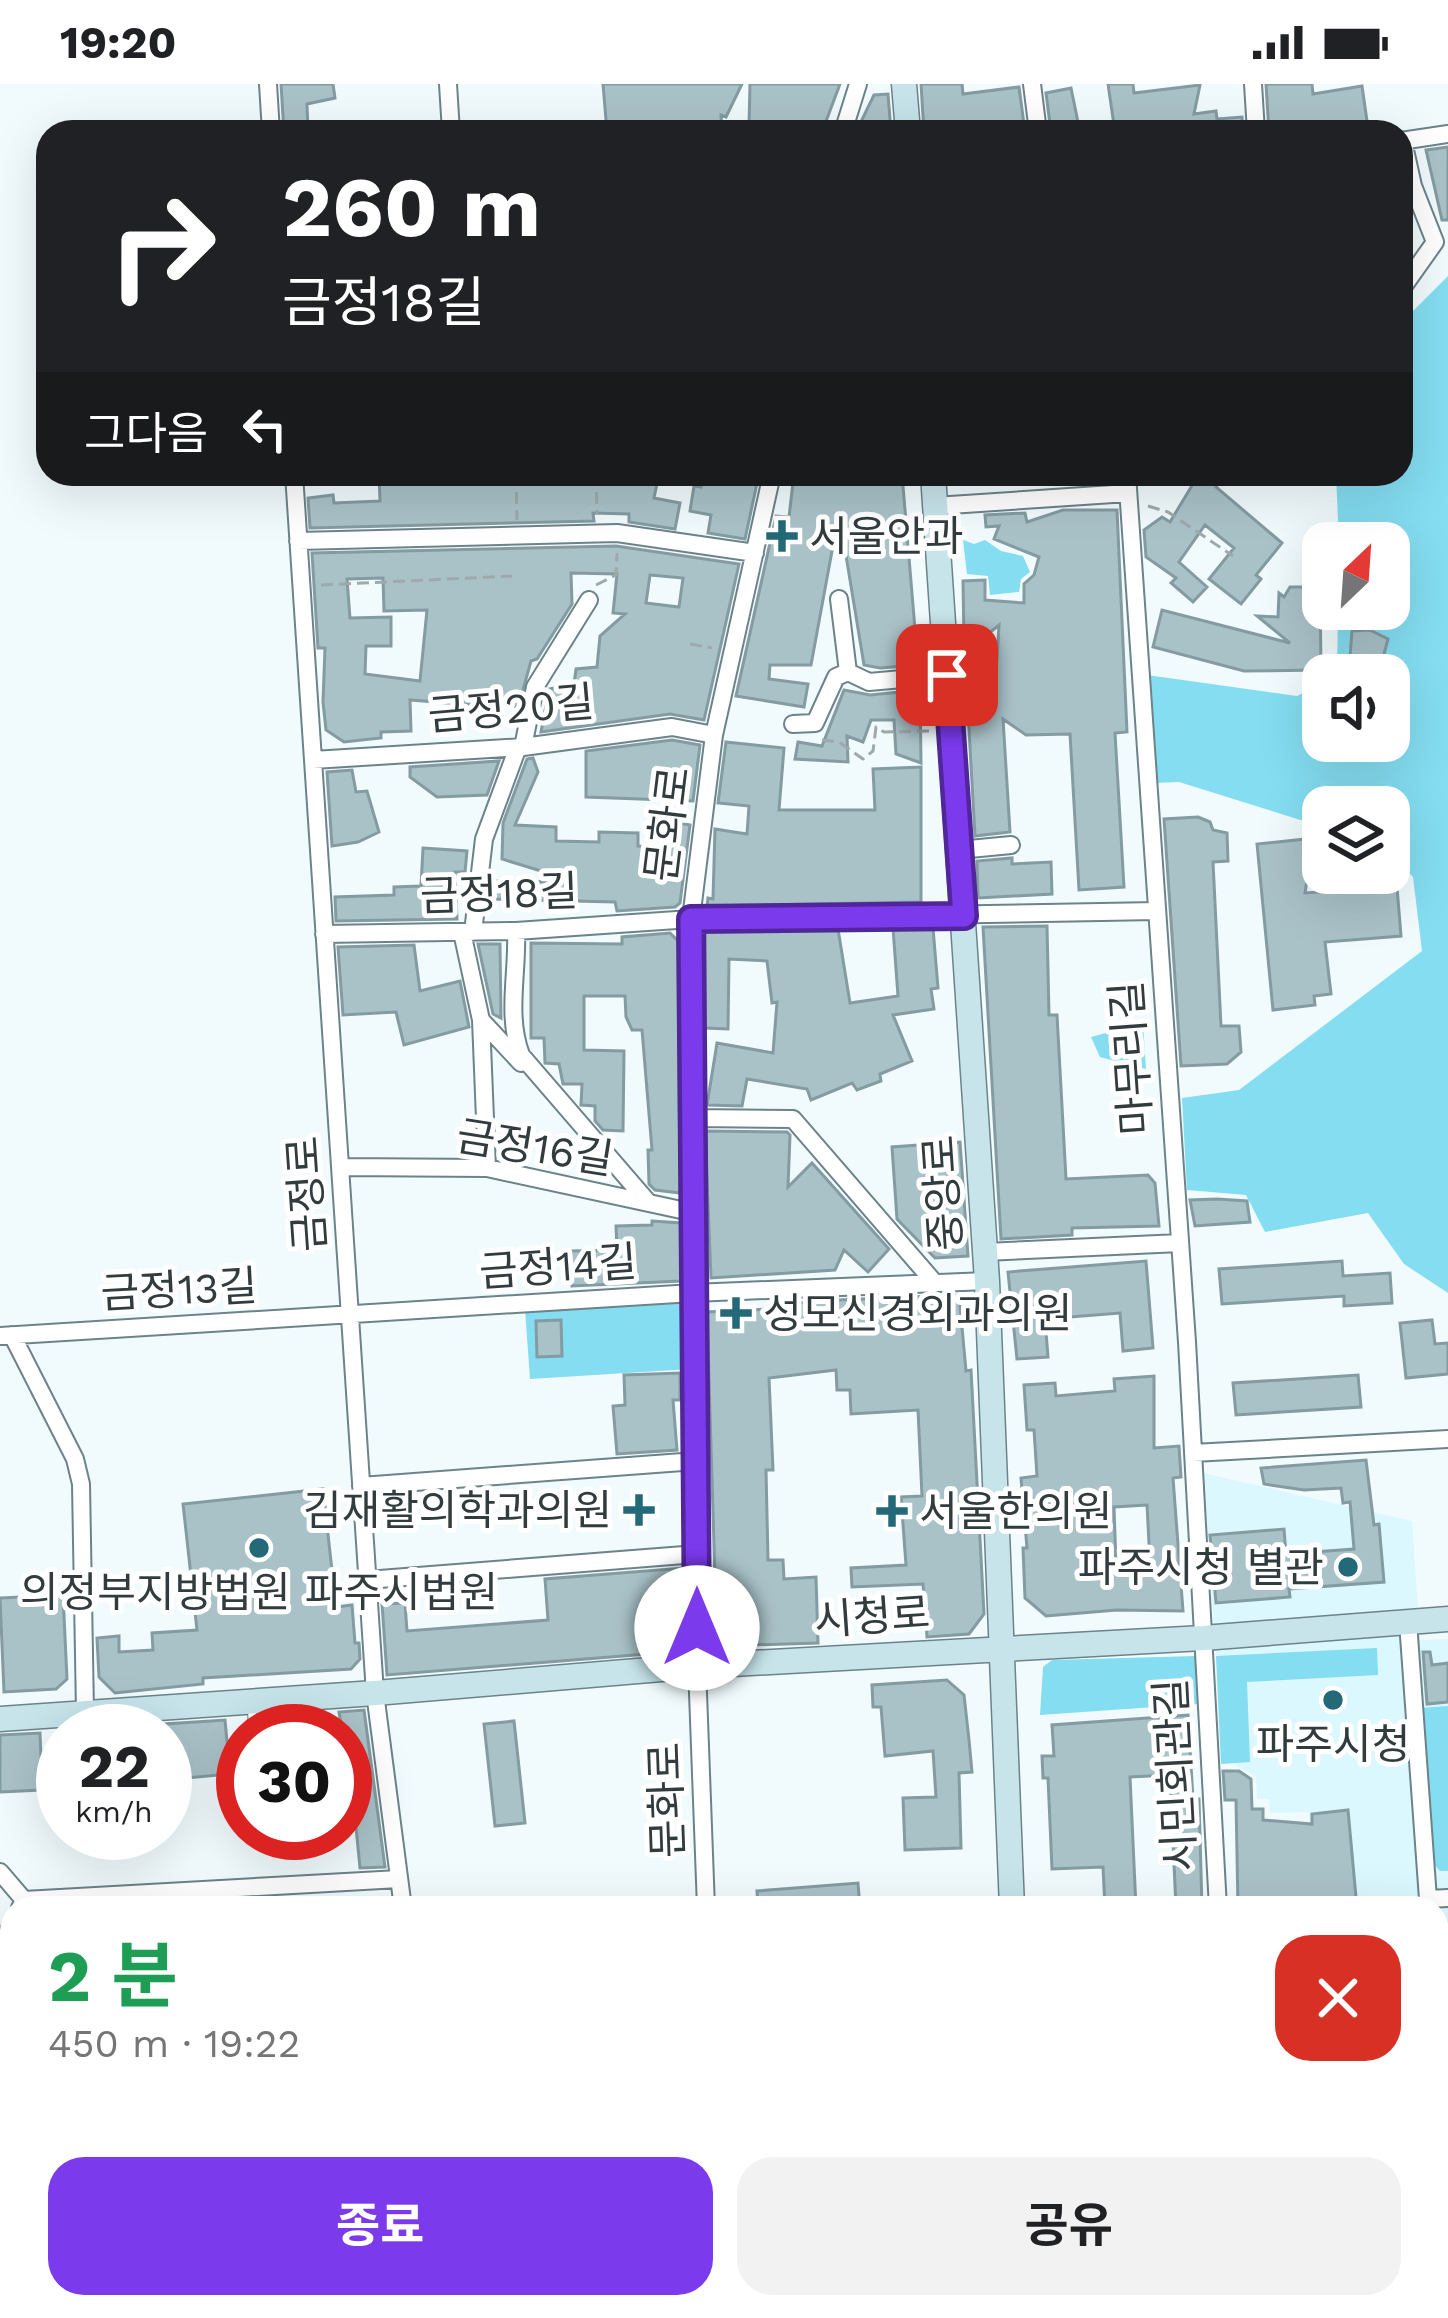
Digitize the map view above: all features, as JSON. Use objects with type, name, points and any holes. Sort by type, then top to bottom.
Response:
[{"type":"main road","points":[[904,84],[907,120]]},
{"type":"main road","name":"중앙로","points":[[934,486],[986,1252],[1011,1896]]},
{"type":"main road","name":"시청로","points":[[192,1705],[698,1666],[1203,1638],[1448,1619]]},
{"type":"main road","name":"시청로","points":[[0,1714],[36,1714]]},
{"type":"street","points":[[268,84],[271,120]]},
{"type":"street","points":[[448,84],[450,120]]},
{"type":"street","points":[[847,120],[858,84]]},
{"type":"street","points":[[1032,84],[1036,120]]},
{"type":"street","points":[[1253,84],[1255,120]]},
{"type":"street","points":[[1413,139],[1448,134]]},
{"type":"street","points":[[1413,196],[1441,240],[1413,275]]},
{"type":"street","name":"금정로","points":[[295,486],[375,1693],[401,1896]]},
{"type":"street","name":"문화로","points":[[706,1896],[698,1666],[691,919],[714,735],[769,486]]},
{"type":"street","points":[[935,506],[1128,489]]},
{"type":"street","name":"마무리길","points":[[1128,489],[1203,1638]]},
{"type":"street","points":[[298,541],[608,534],[755,553]]},
{"type":"street","points":[[839,599],[848,672]]},
{"type":"street","points":[[487,1168],[481,1020],[468,932],[484,839],[520,747],[535,687],[589,600]]},
{"type":"street","points":[[793,724],[815,724],[836,677],[848,672],[868,682],[947,675]]},
{"type":"street","name":"금정20길","points":[[313,760],[520,747],[672,727],[714,735]]},
{"type":"street","points":[[959,850],[1011,845]]},
{"type":"street","name":"금정18길","points":[[325,934],[516,931],[691,919],[1157,911]]},
{"type":"street","name":"금정16길","points":[[516,931],[515,1040],[532,1070],[647,1202]]},
{"type":"street","points":[[481,1020],[532,1070]]},
{"type":"street","points":[[696,1118],[793,1119],[934,1282]]},
{"type":"street","name":"금정16길","points":[[340,1167],[487,1168],[694,1213]]},
{"type":"street","points":[[986,1252],[1180,1243]]},
{"type":"street","name":"금정14길","points":[[350,1315],[694,1293],[987,1281]]},
{"type":"street","name":"금정13길","points":[[85,1704],[81,1484],[75,1459],[6,1335],[350,1315]]},
{"type":"street","points":[[1193,1453],[1448,1439]]},
{"type":"street","points":[[361,1486],[696,1461]]},
{"type":"street","points":[[368,1580],[697,1554]]},
{"type":"street","points":[[1408,1622],[1429,1896]]},
{"type":"street","name":"시민회관길","points":[[1203,1638],[1217,1896]]},
{"type":"street","points":[[143,1896],[399,1879]]},
{"type":"path","points":[[516,486],[518,535]]},
{"type":"path","points":[[589,600],[595,586],[616,575],[598,486]]},
{"type":"path","points":[[1128,489],[1233,556]]},
{"type":"path","points":[[302,586],[512,576]]},
{"type":"path","points":[[690,644],[732,651]]},
{"type":"path","points":[[816,739],[839,742],[863,759],[873,751],[876,727],[951,731]]},
{"type":"shaded area","points":[[1448,276],[1448,1293],[1404,1264],[1368,1213],[1265,1232],[1246,1195],[1187,1190],[1182,1098],[1239,1090],[1422,951],[1410,874],[1410,786],[1302,786],[1302,820],[1179,782],[1156,783],[1147,675],[1302,694],[1302,762],[1410,762],[1410,654],[1337,654],[1338,630],[1410,630],[1410,522],[1338,522],[1337,486],[1413,486],[1413,311]]},
{"type":"shaded area","points":[[963,540],[974,544],[985,540],[1001,551],[1023,556],[1030,572],[1021,579],[1019,592],[990,595],[988,576],[967,574]]},
{"type":"shaded area","points":[[1143,1023],[1146,1069],[1100,1057],[1091,1037]]},
{"type":"shaded area","points":[[686,1299],[691,1369],[530,1379],[525,1309]]},
{"type":"shaded area","name":"파주시청","points":[[1203,1473],[1412,1521],[1420,1640],[1448,1639],[1448,1896],[1280,1896],[1312,1848],[1309,1812],[1270,1813],[1269,1799],[1257,1799],[1256,1777],[1223,1758]]},
{"type":"shaded area","points":[[1377,1648],[1378,1675],[1247,1682],[1250,1762],[1221,1764],[1216,1656]]},
{"type":"shaded area","points":[[1196,1656],[1198,1704],[1040,1715],[1043,1667],[1052,1660]]},
{"type":"shaded area","points":[[1448,1706],[1448,1871],[1440,1871],[1432,1862],[1420,1708]]},
{"type":"building","points":[[281,84],[333,84],[335,98],[307,104],[308,120],[283,120]]},
{"type":"building","points":[[603,84],[742,84],[721,120],[606,120]]},
{"type":"building","points":[[750,84],[840,84],[826,120],[749,120]]},
{"type":"building","points":[[921,84],[962,84],[963,94],[1019,87],[1023,120],[923,120]]},
{"type":"building","points":[[1108,84],[1133,84],[1134,93],[1200,85],[1194,114],[1216,111],[1217,119],[1242,120],[1113,120]]},
{"type":"building","points":[[1266,84],[1312,84],[1313,94],[1362,86],[1367,120],[1268,120]]},
{"type":"building","points":[[1071,88],[1078,120],[1049,120],[1046,93]]},
{"type":"building","points":[[888,94],[890,120],[862,120],[874,95]]},
{"type":"building","points":[[1448,147],[1448,220],[1442,220],[1426,150]]},
{"type":"building","points":[[379,486],[656,486],[654,498],[680,503],[675,529],[629,522],[629,514],[593,513],[594,521],[310,528],[308,498],[333,495],[334,503],[380,501]]},
{"type":"building","points":[[694,486],[756,486],[745,539],[708,533],[711,515],[690,511]]},
{"type":"building","points":[[793,486],[903,486],[918,665],[864,665],[839,513],[811,665],[770,665],[769,679],[808,684],[804,707],[736,696],[776,516],[789,517]]},
{"type":"building","points":[[1192,486],[1217,486],[1282,543],[1256,575],[1261,579],[1241,604],[1209,579],[1234,548],[1205,525],[1179,562],[1207,587],[1193,602],[1171,583],[1176,578],[1146,557],[1144,530],[1162,517],[1170,522]]},
{"type":"building","points":[[1063,510],[1117,510],[1127,732],[1115,733],[1124,887],[1079,890],[1070,734],[1026,735],[1003,719],[1010,832],[975,836],[967,694],[995,693],[999,625],[977,643],[964,643],[963,581],[985,580],[985,600],[1024,603],[1024,584],[1034,575],[1039,557],[994,539],[999,526],[986,527],[985,515],[1025,513],[1027,522]]},
{"type":"building","points":[[616,546],[739,564],[704,720],[670,714],[541,732],[549,689],[574,684],[576,669],[597,667],[600,636],[625,614],[613,613],[617,574],[571,573],[572,604],[537,659],[531,661],[518,708],[499,700],[497,707],[410,700],[411,731],[381,732],[381,738],[344,742],[326,730],[325,648],[318,648],[312,553]],"holes":[[[650,575],[683,578],[679,607],[646,603]],[[383,578],[384,611],[427,610],[420,681],[365,674],[366,646],[391,646],[391,617],[350,618],[347,579]]]},
{"type":"building","points":[[1290,587],[1302,587],[1302,630],[1321,630],[1321,654],[1302,654],[1302,670],[1244,671],[1153,647],[1162,610],[1290,643],[1257,616],[1278,617],[1279,593],[1284,597]]},
{"type":"building","points":[[1370,630],[1388,639],[1384,654],[1350,654],[1352,631]]},
{"type":"building","points":[[844,690],[870,695],[920,690],[921,763],[896,754],[894,720],[871,720],[863,742],[847,736],[848,762],[795,759],[798,742],[822,746]]},
{"type":"building","points":[[672,740],[700,745],[693,801],[586,797],[586,751]]},
{"type":"building","points":[[726,742],[784,748],[779,810],[875,810],[873,769],[921,767],[921,902],[707,906],[708,898],[713,899],[715,829],[747,834],[749,806],[718,803]]},
{"type":"building","points":[[533,758],[538,772],[515,825],[556,827],[556,841],[599,842],[599,832],[638,833],[638,846],[664,847],[667,821],[690,825],[680,903],[617,911],[615,902],[490,899],[492,881],[577,882],[502,859],[503,823],[527,759]]},
{"type":"building","points":[[499,761],[487,795],[437,797],[410,777],[410,767]]},
{"type":"building","points":[[352,770],[356,792],[367,791],[379,832],[332,846],[327,772]]},
{"type":"building","points":[[1198,817],[1210,822],[1213,830],[1227,833],[1228,861],[1213,862],[1221,1026],[1239,1026],[1241,1052],[1227,1064],[1181,1066],[1164,819]]},
{"type":"building","points":[[1302,839],[1302,894],[1398,894],[1401,936],[1325,942],[1331,994],[1314,996],[1315,1005],[1273,1010],[1257,844]]},
{"type":"building","points":[[423,848],[467,851],[465,872],[455,872],[457,919],[336,921],[335,897],[394,895],[394,887],[421,886]]},
{"type":"building","points":[[1012,858],[1012,864],[1051,862],[1052,894],[978,898],[977,861]]},
{"type":"building","points":[[1047,926],[1049,1015],[1057,1015],[1066,1179],[1148,1175],[1155,1183],[1159,1226],[1072,1228],[1072,1235],[1001,1239],[983,927]]},
{"type":"building","points":[[893,928],[933,928],[938,988],[931,989],[934,1009],[893,1015],[912,1061],[880,1074],[881,1081],[857,1090],[852,1083],[811,1100],[807,1089],[747,1079],[742,1106],[707,1105],[717,1043],[773,1053],[777,1002],[772,1003],[767,961],[729,959],[728,1029],[705,1028],[705,932],[838,929],[850,1003],[898,996]]},
{"type":"building","points":[[670,933],[678,941],[680,1193],[655,1190],[649,1184],[648,1150],[652,1150],[642,1030],[632,1030],[625,996],[584,996],[584,1050],[624,1051],[623,1131],[603,1130],[595,1121],[595,1106],[581,1105],[582,1084],[563,1084],[559,1064],[545,1063],[544,1038],[531,1038],[531,943],[622,944],[622,937]]},
{"type":"building","points":[[478,944],[500,944],[501,1018],[493,1014]]},
{"type":"building","points":[[414,945],[420,991],[460,981],[469,1027],[404,1045],[396,1012],[343,1015],[338,947]]},
{"type":"building","points":[[705,1131],[787,1132],[788,1187],[812,1163],[889,1249],[868,1272],[844,1250],[835,1270],[711,1278]]},
{"type":"building","points":[[960,1142],[968,1256],[935,1258],[897,1219],[892,1147]]},
{"type":"building","points":[[1190,1200],[1247,1201],[1250,1222],[1195,1226]]},
{"type":"building","points":[[652,1221],[681,1223],[681,1281],[572,1286],[571,1251],[617,1250],[616,1226],[652,1225]]},
{"type":"building","points":[[1146,1261],[1153,1348],[1123,1351],[1120,1313],[1045,1319],[1048,1357],[1017,1359],[1008,1272]]},
{"type":"building","points":[[1342,1261],[1343,1276],[1390,1273],[1392,1303],[1344,1306],[1344,1296],[1222,1304],[1219,1269]]},
{"type":"building","points":[[959,1295],[966,1371],[971,1370],[984,1614],[969,1634],[927,1637],[923,1584],[852,1587],[851,1568],[906,1565],[901,1497],[922,1496],[918,1410],[851,1414],[850,1390],[837,1390],[836,1370],[769,1378],[773,1470],[766,1470],[768,1560],[783,1560],[784,1579],[816,1577],[818,1643],[717,1646],[707,1312]]},
{"type":"building","points":[[561,1320],[562,1356],[537,1357],[536,1321]]},
{"type":"building","points":[[1432,1320],[1435,1344],[1448,1343],[1448,1374],[1406,1378],[1400,1323]]},
{"type":"building","points":[[680,1373],[680,1400],[673,1400],[677,1450],[617,1454],[613,1406],[625,1405],[624,1375]]},
{"type":"building","points":[[1358,1375],[1361,1407],[1236,1415],[1233,1383]]},
{"type":"building","points":[[1154,1376],[1154,1448],[1179,1446],[1181,1477],[1173,1478],[1183,1611],[1046,1616],[1025,1598],[1023,1548],[1027,1548],[1021,1478],[1037,1476],[1024,1385],[1055,1383],[1056,1396],[1115,1391],[1114,1379]],"holes":[[[1147,1505],[1150,1563],[1116,1565],[1114,1507]]]},
{"type":"building","points":[[1366,1460],[1384,1582],[1289,1589],[1290,1597],[1216,1603],[1210,1535],[1284,1529],[1286,1554],[1354,1549],[1350,1502],[1343,1503],[1341,1488],[1304,1490],[1264,1484],[1261,1468]]},
{"type":"building","points":[[323,1489],[336,1607],[352,1605],[355,1643],[359,1643],[360,1659],[351,1669],[203,1678],[203,1684],[115,1693],[99,1677],[97,1638],[119,1636],[119,1652],[153,1650],[152,1633],[197,1630],[183,1504]]},
{"type":"building","points":[[683,1568],[684,1651],[387,1675],[382,1604],[405,1603],[407,1631],[548,1620],[545,1579]]},
{"type":"building","points":[[63,1595],[67,1679],[56,1689],[4,1692],[0,1598]]},
{"type":"building","points":[[1423,1652],[1430,1652],[1432,1665],[1448,1663],[1448,1702],[1427,1704]]},
{"type":"building","points":[[947,1680],[964,1695],[972,1772],[959,1773],[961,1848],[905,1850],[903,1798],[936,1797],[933,1751],[885,1756],[881,1707],[873,1707],[872,1685]]},
{"type":"building","points":[[1188,1715],[1193,1799],[1199,1799],[1202,1896],[1175,1896],[1170,1775],[1130,1777],[1135,1896],[1104,1896],[1103,1867],[1052,1869],[1048,1778],[1043,1778],[1042,1756],[1054,1756],[1052,1725]]},
{"type":"building","points":[[216,1721],[216,1775],[192,1778],[192,1722]]},
{"type":"building","points":[[514,1721],[525,1823],[495,1826],[484,1724]]},
{"type":"building","points":[[36,1733],[36,1790],[0,1792],[0,1735]]},
{"type":"building","points":[[372,1770],[385,1867],[360,1868],[359,1860],[372,1860]]},
{"type":"building","points":[[1223,1771],[1239,1771],[1251,1779],[1252,1809],[1263,1809],[1263,1820],[1312,1824],[1312,1814],[1348,1810],[1356,1896],[1238,1896],[1236,1800],[1225,1800]]},
{"type":"building","points":[[858,1883],[859,1896],[757,1896],[757,1891]]},
{"type":"place","name":"서울안과","points":[[782,536]]},
{"type":"place","name":"성모신경외과의원","points":[[736,1313]]},
{"type":"place","name":"김재활의학과의원","points":[[639,1510]]},
{"type":"place","name":"서울한의원","points":[[892,1511]]},
{"type":"place","name":"의정부지방법원 파주시법원","points":[[259,1548]]},
{"type":"place","name":"파주시청 별관","points":[[1348,1567]]},
{"type":"place","name":"파주시청","points":[[1333,1700]]},
{"type":"route","points":[[697,1628],[691,919],[964,916],[947,675]]}]
